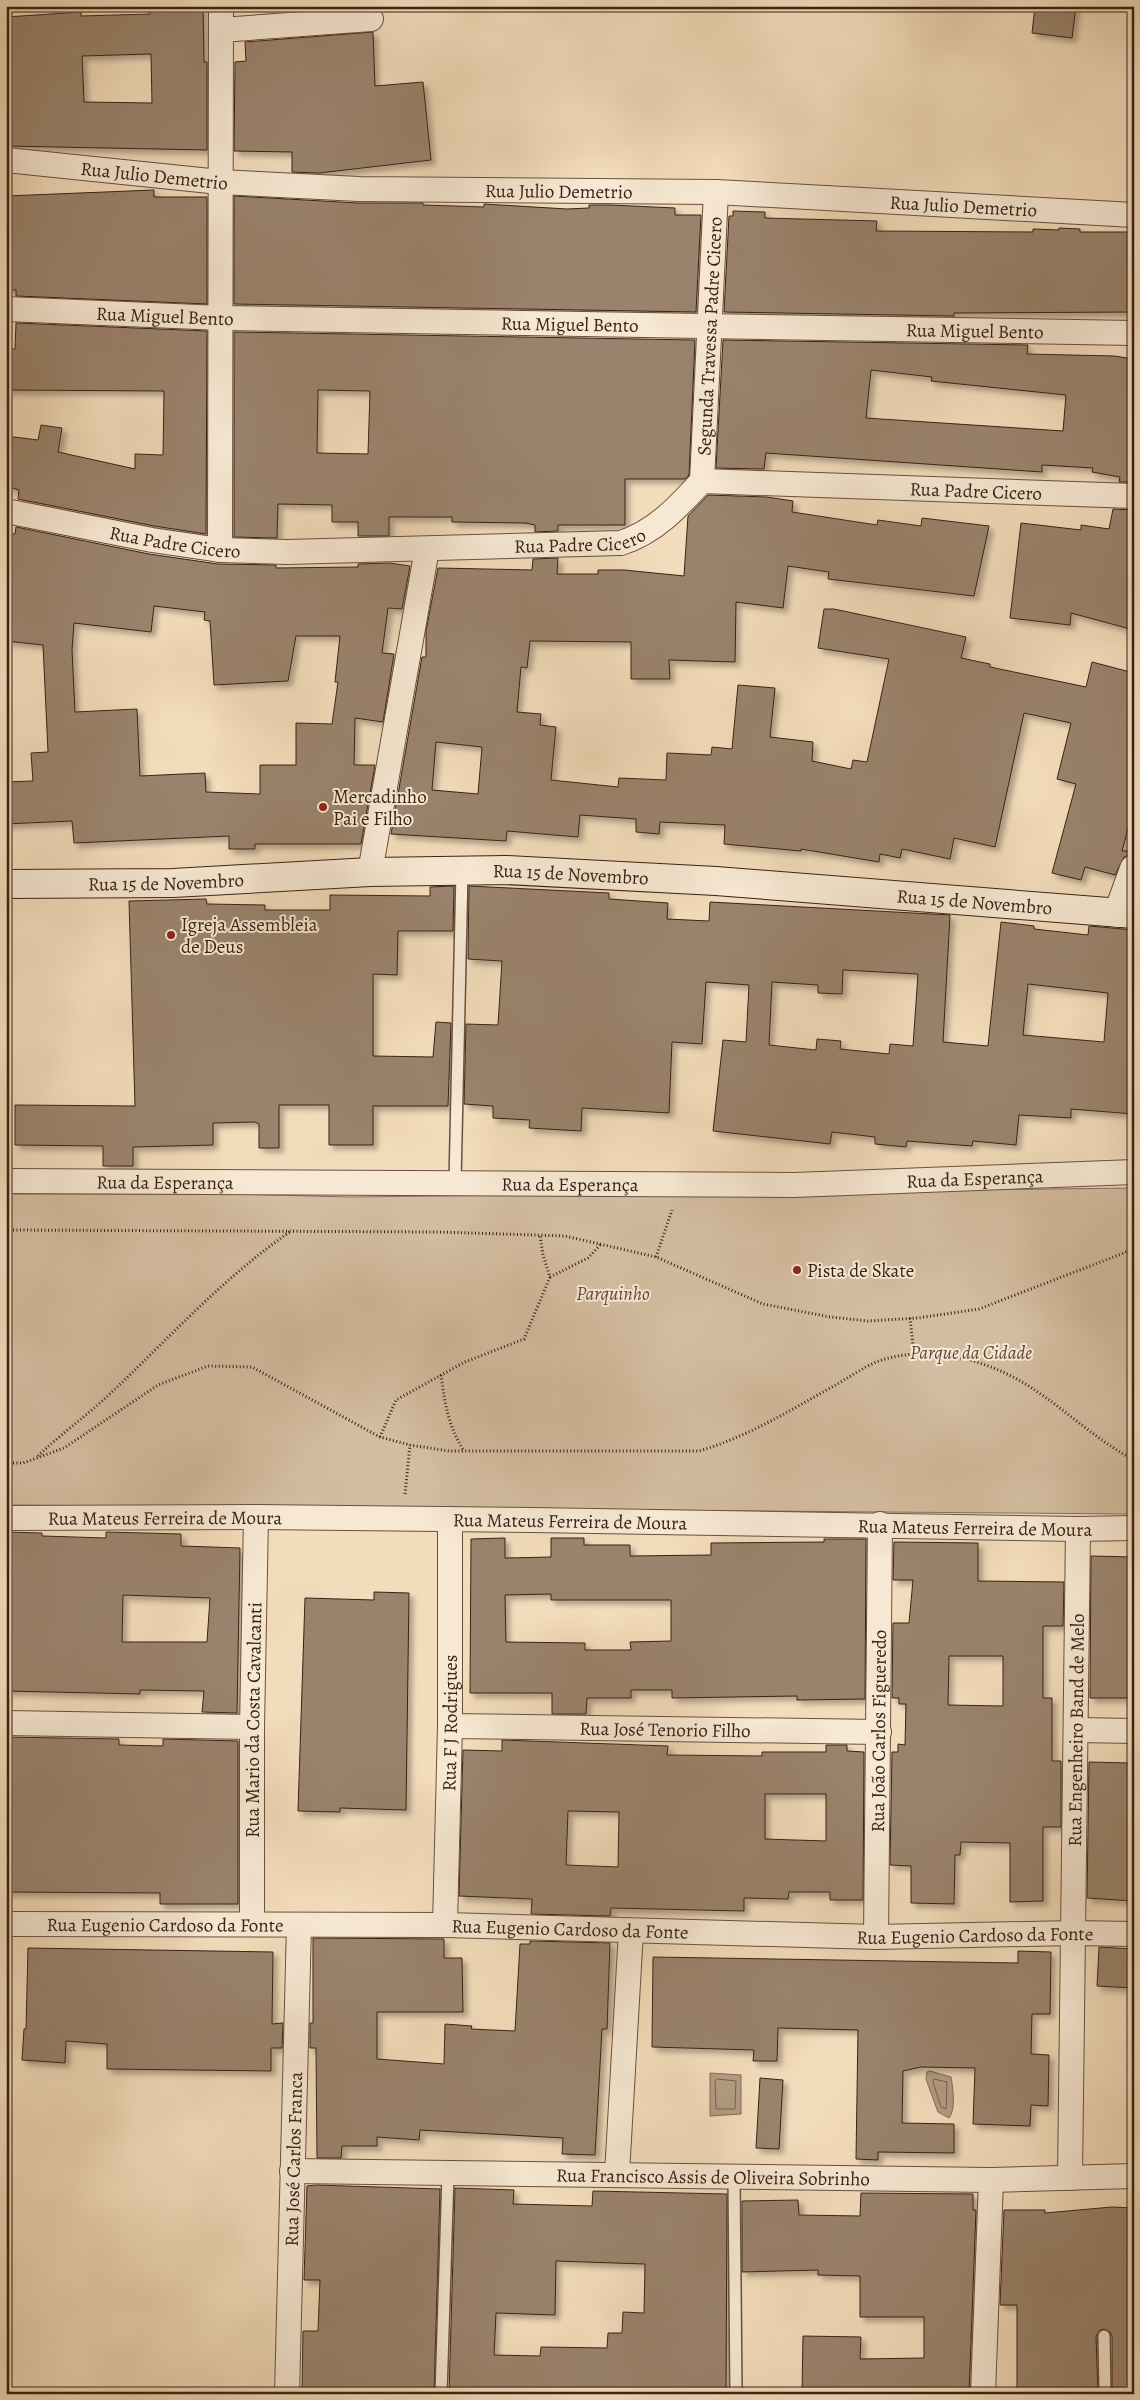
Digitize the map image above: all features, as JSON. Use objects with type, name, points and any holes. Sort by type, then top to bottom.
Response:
[{"type":"main road","points":[[1126,913],[1134,869]]},
{"type":"main road","name":"Rua 15 de Novembro","points":[[6,884],[173,883],[370,872],[506,870],[716,881],[1126,913]]},
{"type":"street","points":[[220,550],[222,318],[220,182],[221,6]]},
{"type":"street","points":[[221,30],[371,19]]},
{"type":"street","name":"Rua Julio Demetrio","points":[[6,160],[220,182],[359,189],[716,192],[1134,215]]},
{"type":"street","name":"Segunda Travessa Padre Cicero","points":[[702,481],[716,192]]},
{"type":"street","name":"Rua Miguel Bento","points":[[6,308],[222,318],[1134,333]]},
{"type":"street","name":"Rua Padre Cicero","points":[[6,511],[152,540],[220,550],[287,552],[621,543],[640,536],[656,526],[679,506],[702,481],[1134,496]]},
{"type":"street","points":[[370,872],[427,549]]},
{"type":"street","name":"Rua da Esperança","points":[[6,1181],[794,1185],[1134,1172]]},
{"type":"street","name":"Rua Mateus Ferreira de Moura","points":[[6,1518],[256,1517],[880,1524],[1078,1529],[1134,1528]]},
{"type":"street","name":"Rua Mario da Costa Cavalcanti","points":[[252,1924],[252,1727],[256,1517]]},
{"type":"street","name":"Rua F J Rodrigues","points":[[445,1926],[450,1726],[450,1519]]},
{"type":"street","name":"Rua João Carlos Figueredo","points":[[876,1937],[880,1524]]},
{"type":"street","name":"Rua Engenheiro Band de Melo","points":[[1070,2178],[1078,1529]]},
{"type":"street","points":[[6,1723],[252,1727]]},
{"type":"street","name":"Rua José Tenorio Filho","points":[[450,1726],[879,1732]]},
{"type":"street","points":[[1077,1730],[1134,1731]]},
{"type":"street","name":"Rua Eugenio Cardoso da Fonte","points":[[6,1924],[445,1926],[876,1937],[1073,1933],[1134,1934]]},
{"type":"street","name":"Rua José Carlos Franca","points":[[287,2394],[299,1925]]},
{"type":"street","points":[[616,2174],[631,1931]]},
{"type":"street","name":"Rua Francisco Assis de Oliveira Sobrinho","points":[[292,2171],[991,2180],[1134,2176]]},
{"type":"street","points":[[983,2394],[991,2180]]},
{"type":"lane","points":[[455,1182],[462,871]]},
{"type":"lane","points":[[441,2394],[448,2174]]},
{"type":"lane","points":[[734,2178],[736,2394]]},
{"type":"lane","points":[[1104,2336],[1105,2394]]},
{"type":"path","points":[[656,1257],[671,1218],[676,1184]]},
{"type":"path","points":[[6,1230],[291,1231],[565,1236],[656,1257],[763,1304],[840,1318],[868,1321],[910,1318],[979,1308],[1134,1249]]},
{"type":"path","points":[[36,1458],[111,1392],[214,1291],[266,1248],[291,1231]]},
{"type":"path","points":[[380,1437],[396,1400],[440,1374],[465,1362],[524,1339],[550,1277],[543,1255],[540,1235]]},
{"type":"path","points":[[550,1277],[588,1258],[602,1243]]},
{"type":"path","points":[[910,1318],[914,1354]]},
{"type":"path","points":[[6,1463],[23,1463],[64,1448],[158,1385],[208,1366],[252,1367],[380,1437],[410,1445],[464,1451],[699,1451],[724,1444],[769,1423],[878,1361],[914,1354],[952,1356],[974,1361],[1005,1373],[1134,1460]]},
{"type":"path","points":[[440,1374],[445,1409],[452,1432],[464,1451]]},
{"type":"path","points":[[403,1519],[410,1445]]},
{"type":"green space","name":"Parque da Cidade","points":[[1134,1188],[1134,1514],[6,1505],[6,1194],[232,1194],[349,1197]]},
{"type":"water","points":[[930,2071],[951,2077],[953,2110],[949,2118],[938,2112],[926,2079],[927,2072]]},
{"type":"water","points":[[710,2073],[741,2075],[741,2114],[710,2116]]},
{"type":"building","points":[[150,6],[203,6],[204,62],[207,62],[207,150],[6,146],[6,17],[81,12],[81,16],[150,14]],"holes":[[[151,54],[152,103],[84,102],[82,56]]]},
{"type":"building","points":[[1035,6],[1076,6],[1072,38],[1032,33]]},
{"type":"building","points":[[373,32],[375,86],[423,82],[431,160],[319,173],[292,172],[292,152],[234,151],[235,62],[246,61],[245,42]]},
{"type":"building","points":[[154,190],[154,197],[207,197],[207,304],[16,296],[16,290],[6,290],[6,196]]},
{"type":"building","points":[[234,196],[358,203],[423,203],[423,205],[484,207],[484,204],[567,209],[589,208],[589,205],[675,208],[675,215],[701,215],[696,312],[234,304]]},
{"type":"building","points":[[733,211],[765,212],[765,218],[877,221],[876,231],[1033,232],[1033,229],[1059,230],[1059,228],[1080,229],[1080,232],[1134,232],[1134,312],[954,313],[954,316],[724,312],[729,216],[733,216]]},
{"type":"building","points":[[16,323],[207,331],[206,534],[154,526],[18,499],[19,490],[6,486],[6,436],[38,440],[41,425],[62,428],[58,452],[135,469],[135,454],[163,455],[164,391],[6,390],[6,349],[15,349]]},
{"type":"building","points":[[234,332],[695,340],[689,475],[685,479],[625,479],[625,525],[558,525],[558,531],[535,532],[535,525],[525,523],[452,522],[452,517],[389,517],[389,536],[358,536],[358,522],[332,522],[332,505],[278,504],[277,538],[234,537]],"holes":[[[318,390],[370,391],[368,454],[317,453]]]},
{"type":"building","points":[[723,340],[1028,345],[1027,354],[1114,356],[1134,359],[1134,482],[1119,482],[1120,477],[1092,472],[1093,468],[1042,465],[1042,472],[766,453],[764,469],[716,468]],"holes":[[[871,370],[932,377],[931,381],[1066,395],[1063,431],[866,418]]]},
{"type":"building","points":[[708,495],[767,497],[793,501],[792,512],[877,525],[878,520],[921,526],[922,518],[989,526],[974,596],[828,579],[829,572],[788,566],[783,608],[736,602],[735,662],[669,660],[670,679],[631,679],[631,642],[530,641],[527,668],[521,667],[517,712],[541,714],[540,725],[556,727],[551,780],[618,787],[619,778],[666,780],[667,753],[711,755],[712,747],[732,749],[738,685],[775,688],[770,737],[813,742],[812,761],[851,769],[853,760],[867,762],[889,659],[818,648],[824,609],[834,609],[966,637],[961,658],[990,664],[990,667],[1086,687],[1092,662],[1134,673],[1134,806],[1122,851],[1134,851],[1134,854],[1124,857],[1115,875],[1085,867],[1081,880],[1052,873],[1076,784],[1057,779],[1071,723],[1024,713],[995,847],[954,838],[950,859],[902,849],[900,858],[880,854],[879,862],[801,849],[801,851],[724,844],[725,825],[660,822],[659,834],[636,832],[636,819],[580,815],[578,837],[507,831],[506,841],[391,834],[422,657],[426,657],[426,631],[438,568],[532,570],[533,559],[558,558],[557,574],[598,574],[598,570],[624,570],[684,576],[688,516]],"holes":[[[436,742],[482,747],[478,794],[432,790]]]},
{"type":"building","points":[[1113,509],[1134,510],[1134,630],[1071,613],[1070,625],[1010,618],[1021,523],[1081,530],[1081,525],[1109,529]]},
{"type":"building","points":[[16,527],[149,554],[218,564],[276,565],[276,568],[358,567],[358,564],[389,563],[410,566],[402,609],[388,608],[382,653],[394,654],[383,722],[355,718],[354,765],[375,765],[361,844],[255,844],[255,849],[229,849],[229,836],[74,843],[72,821],[6,824],[6,782],[33,781],[31,753],[48,752],[43,645],[6,641],[6,533],[15,534]],"holes":[[[154,606],[205,612],[204,620],[210,621],[214,685],[288,681],[296,636],[340,636],[335,682],[338,682],[332,724],[296,723],[296,765],[260,765],[260,794],[206,792],[205,773],[140,776],[137,709],[75,712],[72,650],[74,623],[151,632]]]},
{"type":"building","points":[[454,886],[453,931],[398,931],[397,975],[373,974],[373,1056],[433,1057],[436,1022],[451,1023],[448,1106],[373,1106],[373,1145],[329,1145],[329,1105],[279,1105],[279,1148],[259,1148],[259,1124],[255,1122],[213,1123],[213,1145],[133,1147],[133,1166],[103,1166],[103,1146],[15,1145],[15,1105],[135,1106],[129,901],[206,899],[207,904],[265,905],[265,910],[330,910],[330,895],[430,896],[430,887]]},
{"type":"building","points":[[469,886],[609,893],[609,899],[668,903],[667,919],[709,921],[710,902],[950,915],[943,1042],[988,1046],[1001,922],[1034,926],[1034,929],[1088,935],[1089,926],[1134,930],[1134,1114],[1071,1109],[1071,1118],[1019,1115],[1016,1145],[973,1141],[972,1146],[907,1141],[906,1147],[875,1144],[875,1137],[832,1132],[830,1144],[713,1131],[723,1040],[746,1042],[749,985],[706,982],[702,1044],[672,1042],[669,1113],[582,1108],[581,1131],[529,1128],[530,1120],[493,1118],[493,1106],[464,1104],[466,1024],[498,1025],[502,961],[468,959]],"holes":[[[843,970],[918,974],[913,1046],[890,1044],[889,1054],[840,1049],[841,1041],[817,1039],[816,1050],[769,1045],[772,982],[818,985],[818,993],[842,994]],[[1028,984],[1108,993],[1104,1042],[1023,1035]]]},
{"type":"building","points":[[6,1532],[42,1533],[42,1536],[106,1538],[106,1532],[181,1534],[181,1546],[240,1548],[237,1713],[202,1712],[204,1691],[140,1690],[140,1694],[6,1691]],"holes":[[[123,1595],[210,1598],[207,1642],[122,1642]]]},
{"type":"building","points":[[505,1538],[505,1558],[551,1557],[551,1538],[584,1538],[584,1545],[630,1545],[630,1556],[711,1555],[711,1543],[824,1542],[824,1539],[866,1539],[865,1699],[797,1700],[797,1696],[672,1698],[672,1690],[631,1690],[631,1698],[587,1698],[586,1714],[552,1714],[552,1693],[470,1693],[471,1539]],"holes":[[[551,1594],[551,1600],[671,1600],[671,1641],[630,1642],[631,1650],[585,1650],[585,1643],[506,1642],[505,1595]]]},
{"type":"building","points":[[894,1542],[978,1543],[978,1581],[1064,1582],[1063,1626],[1043,1626],[1043,1698],[1052,1698],[1052,1761],[1061,1761],[1061,1827],[1043,1827],[1043,1901],[1010,1902],[1010,1843],[961,1842],[960,1855],[955,1855],[954,1904],[911,1903],[911,1866],[890,1865],[892,1752],[898,1752],[898,1744],[905,1745],[906,1704],[899,1704],[899,1698],[892,1698],[893,1623],[909,1623],[913,1580],[893,1580]],"holes":[[[949,1656],[1003,1656],[1003,1706],[948,1705]]]},
{"type":"building","points":[[1091,1556],[1134,1557],[1134,1698],[1090,1698]]},
{"type":"building","points":[[374,1592],[409,1593],[406,1810],[340,1808],[340,1812],[298,1811],[305,1598],[374,1600]]},
{"type":"building","points":[[6,1737],[119,1739],[119,1745],[163,1746],[163,1739],[238,1741],[238,1904],[160,1904],[160,1893],[6,1892]]},
{"type":"building","points":[[502,1740],[668,1746],[667,1755],[762,1756],[762,1752],[826,1752],[826,1745],[847,1745],[847,1751],[864,1752],[863,1900],[830,1900],[830,1892],[789,1892],[788,1899],[744,1898],[744,1911],[611,1908],[610,1916],[531,1914],[532,1899],[459,1896],[463,1750],[502,1751]],"holes":[[[765,1794],[826,1794],[826,1841],[765,1839]],[[568,1811],[619,1812],[618,1867],[566,1865]]]},
{"type":"building","points":[[1089,1762],[1128,1763],[1128,1766],[1134,1766],[1134,1901],[1087,1898]]},
{"type":"building","points":[[313,1938],[444,1939],[444,1958],[462,1958],[463,2012],[377,2012],[377,2059],[444,2064],[445,2024],[472,2026],[471,2029],[515,2031],[520,1944],[530,1944],[530,1941],[610,1943],[607,2029],[602,2029],[595,2155],[562,2154],[563,2138],[420,2130],[419,2140],[377,2137],[377,2146],[342,2146],[341,2158],[317,2158],[316,2048],[310,2048],[310,2023],[313,2023]]},
{"type":"building","points":[[1099,1947],[1134,1949],[1134,1988],[1097,1986]]},
{"type":"building","points":[[28,1948],[273,1952],[272,2024],[283,2023],[282,2048],[271,2048],[271,2071],[107,2069],[107,2044],[66,2041],[65,2063],[22,2060],[24,2029],[26,2029]]},
{"type":"building","points":[[1018,1951],[1051,1952],[1050,2014],[1032,2014],[1031,2054],[1049,2055],[1048,2106],[1031,2105],[1030,2126],[973,2124],[975,2068],[921,2067],[903,2071],[902,2123],[954,2124],[954,2153],[878,2152],[878,2160],[856,2159],[858,2030],[778,2028],[777,2061],[753,2061],[754,2050],[652,2047],[653,1957],[1018,1963]]},
{"type":"building","points":[[760,2078],[783,2080],[779,2149],[756,2148]]},
{"type":"building","points":[[307,2186],[440,2189],[434,2394],[372,2394],[372,2391],[302,2390],[303,2331],[318,2331],[320,2280],[304,2280]]},
{"type":"building","points":[[455,2188],[514,2190],[513,2204],[592,2206],[593,2191],[727,2194],[726,2394],[449,2394]],"holes":[[[556,2261],[645,2264],[644,2313],[623,2312],[622,2333],[608,2333],[607,2348],[541,2347],[540,2356],[494,2355],[496,2313],[555,2315]]]},
{"type":"building","points":[[861,2193],[973,2194],[973,2210],[976,2210],[969,2394],[802,2394],[803,2336],[861,2337],[860,2359],[924,2358],[924,2317],[860,2317],[860,2276],[818,2275],[818,2270],[742,2272],[742,2201],[798,2200],[799,2215],[860,2216]]},
{"type":"building","points":[[1112,2207],[1134,2208],[1134,2394],[1112,2394],[1112,2336],[1110,2332],[1104,2329],[1100,2330],[1096,2336],[1098,2394],[1017,2394],[1017,2305],[1000,2305],[1004,2210],[1045,2210],[1045,2213]]},
{"type":"place","name":"Mercadinho Pai e Filho","points":[[323,807]]},
{"type":"place","name":"Igreja Assembleia de Deus","points":[[171,935]]},
{"type":"place","name":"Pista de Skate","points":[[797,1270]]},
{"type":"park label","name":"Parquinho","points":[[613,1293]]}]
